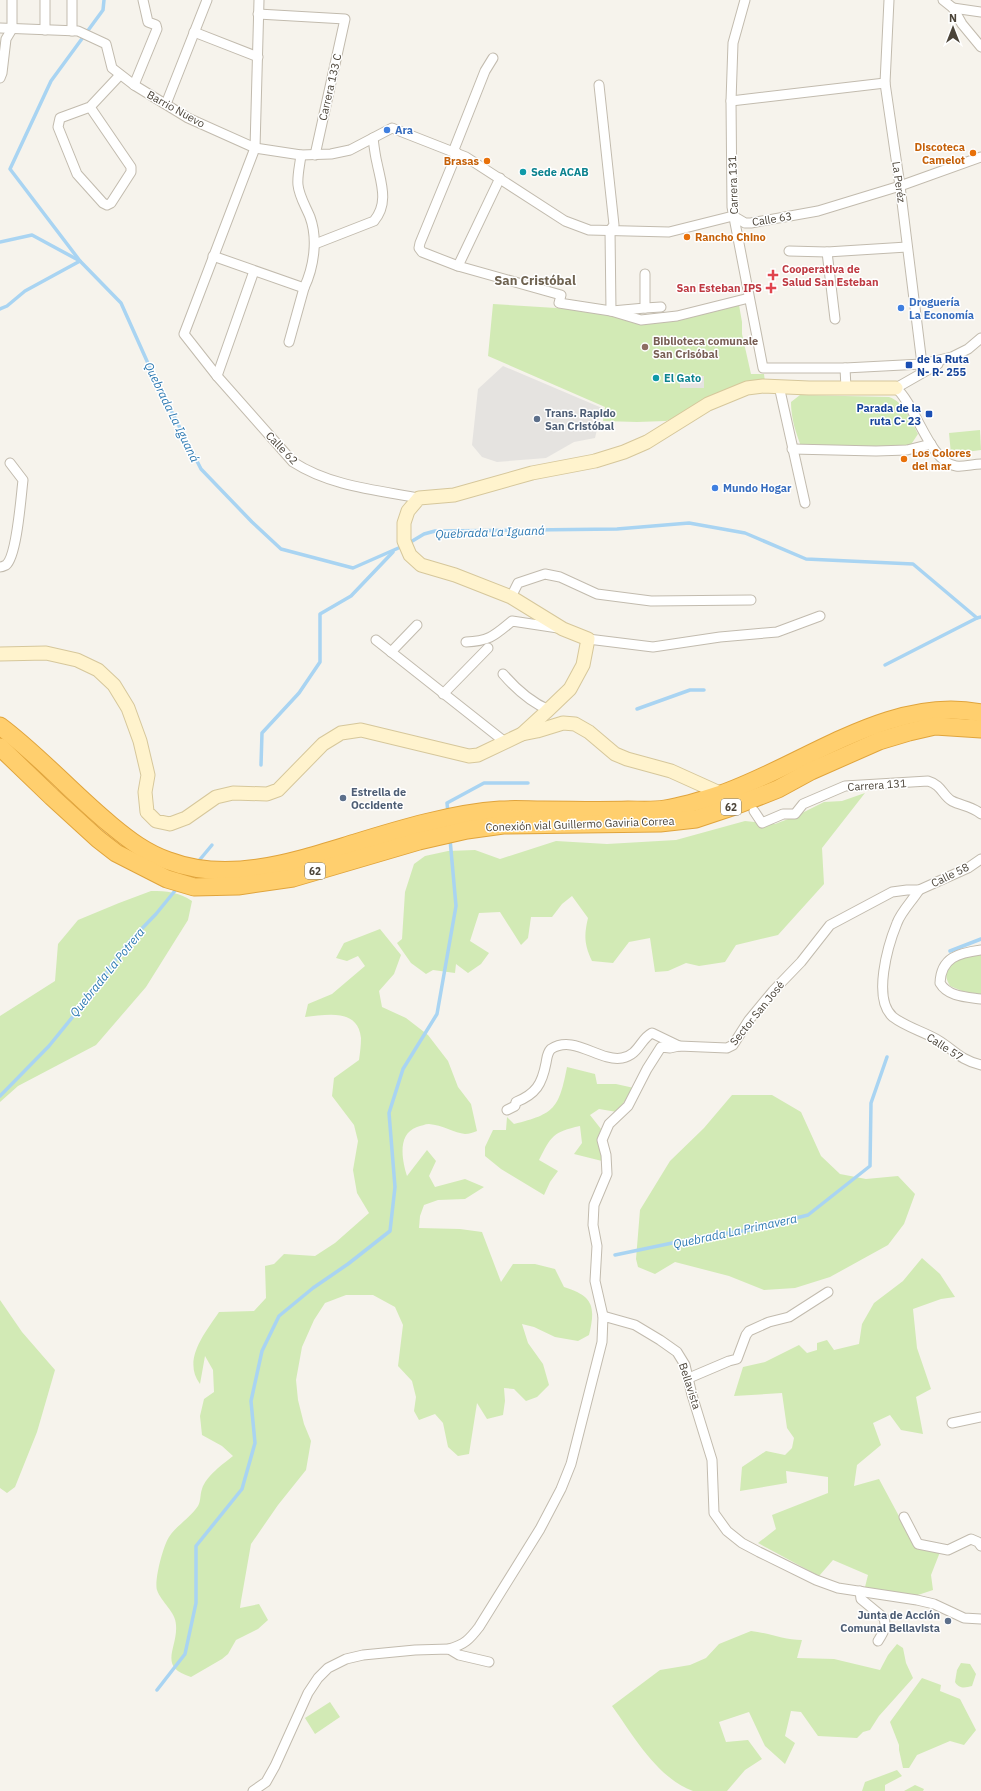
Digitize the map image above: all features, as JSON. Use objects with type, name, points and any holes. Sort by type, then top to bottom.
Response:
[{"type":"highway","name":"Conexión vial Guillermo Gaviria Correa","points":[[0,726],[16,738],[99,815],[139,857],[167,879],[194,887],[210,887],[238,886],[293,878],[417,834],[467,822],[502,810],[663,810],[691,804],[722,794],[765,776],[863,729],[894,719],[922,712],[954,711],[981,713]]},
{"type":"highway","name":"Conexión vial Guillermo Gaviria Correa","points":[[467,822],[503,825],[660,822],[696,819],[778,789],[811,771],[879,741],[935,726],[981,729]]},
{"type":"highway","name":"Conexión vial Guillermo Gaviria Correa","points":[[0,747],[98,839],[116,853],[215,871],[261,868],[322,854],[361,841],[417,834]]},
{"type":"street","points":[[0,78],[2,73],[6,39],[12,29],[12,0]]},
{"type":"street","points":[[45,0],[45,30]]},
{"type":"street","points":[[72,0],[75,31]]},
{"type":"street","points":[[134,85],[157,29],[156,25],[148,22],[143,0]]},
{"type":"street","points":[[166,104],[208,0]]},
{"type":"street","points":[[259,0],[255,148],[213,256],[304,288]]},
{"type":"street","name":"Carrera 131","points":[[745,0],[733,43],[731,102],[733,216],[764,368],[846,368]]},
{"type":"street","name":"La Peréz","points":[[889,0],[885,83],[900,186],[922,364]]},
{"type":"street","points":[[943,0],[953,8],[962,24],[981,47]]},
{"type":"street","points":[[953,8],[981,12]]},
{"type":"street","name":"Carrera 133 C","points":[[258,14],[345,19],[314,155]]},
{"type":"street","name":"Barrio Nuevo","points":[[0,28],[75,31],[106,44],[112,68],[134,85],[188,118],[255,148],[301,155],[331,154],[350,150],[392,128],[455,153]]},
{"type":"street","points":[[194,32],[258,57]]},
{"type":"street","points":[[494,58],[485,71],[419,248],[422,252],[458,266],[561,295],[559,303],[611,311],[641,320],[677,316],[749,298]]},
{"type":"street","points":[[90,107],[131,167],[131,172],[111,203],[107,205],[102,203],[77,174],[58,127],[60,118],[90,107],[120,75]]},
{"type":"street","points":[[731,102],[885,83]]},
{"type":"street","points":[[600,85],[614,225],[610,230],[611,311]]},
{"type":"street","points":[[315,244],[374,220],[379,215],[383,203],[382,184],[376,162],[373,138]]},
{"type":"street","points":[[455,153],[466,157],[565,220],[589,230],[669,232],[733,216]]},
{"type":"street","points":[[289,342],[304,288],[308,280],[315,244],[315,231],[300,194],[298,185],[301,155]]},
{"type":"street","name":"Calle 63","points":[[733,216],[745,223],[818,211],[900,186],[981,157]]},
{"type":"street","points":[[458,266],[500,178]]},
{"type":"street","points":[[789,251],[827,252],[908,247]]},
{"type":"street","points":[[827,252],[835,318]]},
{"type":"street","name":"Calle 62","points":[[213,256],[184,334],[217,376],[293,462],[307,472],[337,483],[419,498]]},
{"type":"street","points":[[217,376],[254,271]]},
{"type":"street","points":[[645,274],[645,308]]},
{"type":"street","points":[[611,311],[661,307]]},
{"type":"street","points":[[820,616],[777,632],[720,637],[653,647],[588,639],[563,628],[511,597],[455,575],[421,565],[410,555],[404,541],[404,523],[408,511],[419,498],[454,495],[532,473],[595,461],[624,452],[647,442],[708,404],[726,395],[747,388],[779,386],[896,388],[952,356],[968,349],[981,338]]},
{"type":"street","points":[[846,388],[846,368],[922,364],[952,356]]},
{"type":"street","points":[[779,386],[805,503]]},
{"type":"street","points":[[896,388],[902,393],[909,403],[939,456],[955,466],[981,464]]},
{"type":"street","points":[[792,449],[876,451],[907,450],[931,444]]},
{"type":"street","points":[[0,568],[6,565],[11,556],[19,520],[23,480],[10,463]]},
{"type":"street","points":[[511,597],[518,583],[545,574],[560,577],[597,594],[651,601],[751,600]]},
{"type":"street","points":[[466,642],[491,638],[512,621],[563,628]]},
{"type":"street","points":[[391,652],[417,625]]},
{"type":"street","points":[[522,734],[570,689],[583,665],[588,639]]},
{"type":"street","points":[[376,640],[505,742]]},
{"type":"street","points":[[443,694],[488,648]]},
{"type":"street","points":[[0,654],[46,653],[77,660],[98,670],[114,685],[128,708],[140,741],[148,775],[145,792],[146,812],[156,821],[170,824],[186,818],[216,797],[233,793],[267,794],[278,790],[323,744],[341,733],[361,730],[469,756],[478,755],[522,734],[538,731],[563,723],[576,724],[589,732],[615,754],[671,771],[722,794]]},
{"type":"street","points":[[503,674],[526,697],[538,706],[549,710]]},
{"type":"street","name":"Carrera 131","points":[[754,811],[762,823],[783,814],[795,814],[803,804],[845,786],[928,781],[936,783],[952,800],[972,808],[981,814]]},
{"type":"street","name":"Calle 58","points":[[919,890],[968,868],[981,859]]},
{"type":"street","name":"Calle 57","points":[[919,890],[897,922],[886,961],[882,983],[889,1012],[893,1017],[910,1028],[938,1040],[963,1059],[981,1065]]},
{"type":"street","name":"Sector San José","points":[[603,1316],[595,1281],[597,1246],[593,1225],[594,1205],[607,1174],[606,1155],[602,1140],[609,1124],[628,1106],[647,1069],[662,1047],[670,1048],[679,1046],[727,1048],[733,1045],[749,1020],[773,991],[801,962],[830,925],[892,892],[919,890]]},
{"type":"street","points":[[981,950],[966,952],[952,958],[943,970],[940,983],[946,990],[955,995],[981,999]]},
{"type":"street","points":[[507,1110],[515,1106],[516,1102],[528,1097],[534,1092],[538,1087],[545,1068],[548,1054],[551,1050],[561,1045],[567,1045],[614,1058],[622,1058],[634,1053],[652,1034],[679,1046]]},
{"type":"street","points":[[689,1378],[728,1361],[737,1359],[749,1331],[769,1322],[789,1317],[828,1292]]},
{"type":"street","points":[[253,1791],[266,1782],[275,1766],[308,1693],[318,1678],[328,1668],[346,1659],[363,1654],[392,1651],[449,1649],[466,1642],[479,1627],[540,1529],[561,1489],[571,1464],[579,1438],[584,1407],[594,1376],[602,1342],[603,1316]]},
{"type":"street","name":"Bellavista","points":[[603,1316],[635,1325],[677,1352],[685,1365],[692,1395],[712,1460],[713,1507],[716,1518],[726,1531],[742,1543],[759,1552],[816,1580],[838,1588],[917,1600],[934,1604],[964,1618],[981,1619]]},
{"type":"street","points":[[952,1423],[981,1418]]},
{"type":"street","points":[[904,1518],[918,1544],[948,1550],[971,1539],[978,1542],[981,1546]]},
{"type":"street","points":[[860,1592],[861,1599],[884,1618],[886,1623],[884,1631],[878,1641]]},
{"type":"street","points":[[449,1649],[459,1655],[489,1662]]},
{"type":"green space","points":[[493,304],[604,311],[640,323],[739,305],[742,322],[742,334],[751,374],[764,374],[766,390],[706,405],[666,421],[603,421],[605,407],[488,356]]},
{"type":"green space","points":[[800,395],[889,397],[894,399],[903,407],[910,417],[918,434],[910,446],[802,449],[794,426],[791,408],[791,402]]},
{"type":"green space","points":[[980,430],[981,450],[951,454],[949,433]]},
{"type":"green space","points":[[865,793],[822,848],[824,884],[778,935],[736,945],[725,962],[699,966],[686,963],[668,971],[655,972],[650,938],[629,942],[613,963],[592,961],[587,950],[586,940],[588,918],[572,896],[562,904],[552,917],[531,917],[528,938],[521,945],[500,912],[479,913],[470,941],[489,953],[481,964],[468,973],[456,964],[455,973],[433,970],[426,974],[411,963],[397,943],[402,939],[405,892],[414,864],[425,856],[448,851],[475,850],[500,859],[556,841],[607,844],[676,840],[745,821],[775,824],[796,816],[824,802],[842,801]]},
{"type":"green space","points":[[151,891],[173,893],[192,901],[188,920],[146,987],[96,1045],[18,1086],[0,1102],[0,1016],[55,981],[58,944],[78,920]]},
{"type":"green space","points":[[380,929],[401,955],[394,974],[379,991],[382,1007],[406,1018],[428,1035],[448,1061],[458,1087],[471,1104],[477,1131],[465,1134],[428,1124],[411,1130],[406,1135],[403,1155],[407,1176],[427,1150],[436,1161],[429,1176],[435,1187],[465,1179],[484,1187],[465,1199],[438,1200],[424,1205],[420,1216],[419,1228],[460,1229],[482,1232],[501,1282],[513,1264],[535,1264],[555,1269],[564,1287],[581,1294],[590,1304],[592,1309],[592,1317],[589,1335],[578,1341],[555,1337],[534,1327],[522,1324],[528,1343],[543,1364],[549,1385],[537,1397],[526,1401],[514,1389],[504,1388],[505,1401],[503,1415],[487,1419],[477,1403],[469,1454],[458,1456],[448,1447],[443,1423],[435,1414],[419,1420],[414,1411],[416,1397],[412,1381],[398,1366],[403,1325],[395,1307],[373,1295],[346,1295],[325,1303],[314,1320],[302,1347],[296,1380],[298,1400],[304,1424],[311,1441],[306,1470],[278,1505],[251,1544],[240,1608],[259,1604],[268,1620],[258,1629],[236,1640],[228,1654],[222,1659],[191,1677],[181,1673],[175,1668],[172,1662],[176,1625],[174,1616],[157,1590],[156,1586],[158,1572],[164,1548],[169,1537],[198,1506],[202,1489],[207,1479],[233,1456],[222,1446],[202,1435],[200,1416],[204,1399],[214,1392],[213,1370],[205,1356],[200,1384],[195,1375],[193,1366],[194,1356],[202,1338],[219,1312],[254,1311],[266,1298],[265,1266],[274,1264],[284,1254],[315,1256],[335,1243],[369,1213],[357,1193],[353,1170],[358,1141],[354,1125],[332,1096],[334,1078],[359,1060],[361,1038],[359,1028],[348,1018],[340,1016],[323,1015],[305,1017],[308,1004],[332,994],[365,966],[358,956],[347,961],[336,958],[344,943]]},
{"type":"green space","points":[[981,954],[981,995],[962,991],[950,986],[947,978],[949,966],[954,962],[967,957]]},
{"type":"green space","points":[[567,1067],[595,1074],[597,1084],[616,1084],[634,1088],[617,1112],[599,1109],[590,1115],[601,1129],[598,1138],[602,1161],[574,1154],[582,1143],[580,1126],[564,1130],[550,1140],[539,1160],[558,1171],[550,1182],[544,1195],[501,1169],[485,1156],[485,1147],[493,1130],[506,1130],[507,1117],[514,1124],[538,1117],[553,1107],[561,1092]]},
{"type":"green space","points":[[732,1095],[772,1095],[801,1112],[821,1156],[840,1174],[866,1179],[898,1176],[915,1194],[904,1224],[888,1245],[830,1277],[795,1288],[764,1290],[729,1276],[675,1262],[655,1274],[638,1267],[636,1259],[640,1210],[670,1161],[704,1128]]},
{"type":"green space","points":[[922,1258],[940,1274],[955,1297],[941,1299],[913,1309],[917,1348],[931,1389],[916,1397],[923,1434],[901,1430],[890,1415],[873,1423],[881,1445],[857,1465],[854,1486],[879,1479],[915,1546],[940,1552],[931,1575],[933,1590],[915,1596],[865,1587],[868,1575],[833,1560],[819,1576],[758,1543],[776,1529],[772,1515],[828,1493],[828,1477],[786,1471],[787,1483],[740,1491],[742,1467],[766,1451],[785,1455],[792,1448],[794,1438],[787,1428],[782,1393],[734,1396],[743,1367],[765,1362],[799,1345],[807,1353],[817,1350],[817,1343],[827,1340],[834,1350],[859,1344],[862,1324],[874,1303],[903,1281]]},
{"type":"green space","points":[[0,1300],[22,1332],[55,1370],[37,1432],[15,1487],[7,1493],[0,1488]]},
{"type":"green space","points":[[751,1631],[789,1639],[802,1640],[797,1658],[834,1659],[880,1670],[888,1655],[897,1644],[903,1648],[906,1663],[913,1678],[879,1716],[870,1730],[863,1732],[857,1738],[818,1736],[801,1712],[791,1711],[785,1736],[795,1743],[785,1764],[765,1746],[749,1712],[719,1722],[726,1742],[748,1740],[762,1759],[745,1770],[727,1791],[693,1791],[680,1785],[657,1766],[637,1742],[612,1706],[660,1670],[690,1665],[706,1658],[719,1644]]},
{"type":"green space","points":[[961,1663],[970,1664],[976,1674],[972,1686],[962,1687],[958,1686],[955,1682],[957,1670]]},
{"type":"green space","points":[[922,1678],[941,1685],[940,1691],[960,1699],[976,1730],[964,1745],[950,1741],[917,1755],[909,1768],[903,1768],[899,1745],[890,1722]]},
{"type":"green space","points":[[330,1702],[340,1717],[315,1734],[305,1718]]},
{"type":"green space","points":[[897,1770],[902,1776],[885,1785],[885,1791],[862,1791],[865,1782]]},
{"type":"green space","points":[[915,1785],[924,1789],[923,1791],[904,1791]]},
{"type":"shaded area","name":"Trans. Rapido San Cristóbal","points":[[503,366],[602,408],[595,438],[574,442],[546,458],[497,462],[482,457],[472,445],[478,389]]},
{"type":"shaded area","points":[[680,376],[704,376],[704,388],[680,388]]},
{"type":"waterway","points":[[0,309],[7,306],[25,291],[80,261],[10,169],[51,81],[103,10],[104,0]]},
{"type":"waterway","name":"Quebrada La Iguaná","points":[[0,242],[32,235],[80,261],[121,303],[155,379],[201,469],[252,522],[281,549],[353,568],[403,546]]},
{"type":"waterway","name":"Quebrada La Iguaná","points":[[409,543],[424,534],[435,531],[617,529],[689,523],[745,533],[806,559],[913,564],[977,618],[981,617]]},
{"type":"waterway","points":[[261,765],[262,733],[299,693],[320,662],[320,614],[351,596],[393,552]]},
{"type":"waterway","points":[[885,665],[977,618]]},
{"type":"waterway","points":[[637,709],[690,690],[704,690]]},
{"type":"waterway","points":[[448,813],[447,803],[484,783],[528,783]]},
{"type":"waterway","points":[[157,1690],[185,1654],[196,1603],[196,1546],[242,1489],[255,1443],[251,1401],[262,1351],[279,1316],[313,1288],[348,1264],[390,1231],[395,1187],[389,1113],[403,1069],[437,1014],[456,906],[450,839]]},
{"type":"waterway","name":"Quebrada La Potrera","points":[[197,863],[212,845]]},
{"type":"waterway","name":"Quebrada La Potrera","points":[[0,1096],[49,1046],[88,998],[128,943],[156,914],[178,887]]},
{"type":"waterway","name":"Quebrada La Primavera","points":[[950,951],[981,939]]},
{"type":"waterway","name":"Quebrada La Primavera","points":[[615,1255],[701,1237],[750,1230],[808,1215],[870,1166],[871,1103],[887,1057]]},
{"type":"place","name":"Ara","points":[[387,130]]},
{"type":"place","name":"Discoteca Camelot","points":[[973,153]]},
{"type":"place","name":"Brasas","points":[[487,161]]},
{"type":"place","name":"Sede ACAB","points":[[523,172]]},
{"type":"place","name":"Rancho Chino","points":[[687,237]]},
{"type":"place","name":"Cooperativa de Salud San Esteban","points":[[773,275]]},
{"type":"place","name":"San Esteban IPS","points":[[771,288]]},
{"type":"place","name":"Droguería La Economía","points":[[901,308]]},
{"type":"place","name":"Biblioteca comunale San Crisóbal","points":[[645,347]]},
{"type":"place","name":"de la Ruta N- R- 255","points":[[909,365]]},
{"type":"place","name":"El Gato","points":[[656,378]]},
{"type":"place","name":"Parada de la ruta C- 23","points":[[929,414]]},
{"type":"place","name":"Trans. Rapido San Cristóbal","points":[[537,419]]},
{"type":"place","name":"Los Colores del mar","points":[[904,459]]},
{"type":"place","name":"Mundo Hogar","points":[[715,488]]},
{"type":"place","name":"Estrella de Occidente","points":[[343,798]]},
{"type":"place","name":"Junta de Acción Comunal Bellavista","points":[[948,1621]]},
{"type":"district","name":"San Cristóbal","points":[[535,280]]}]
